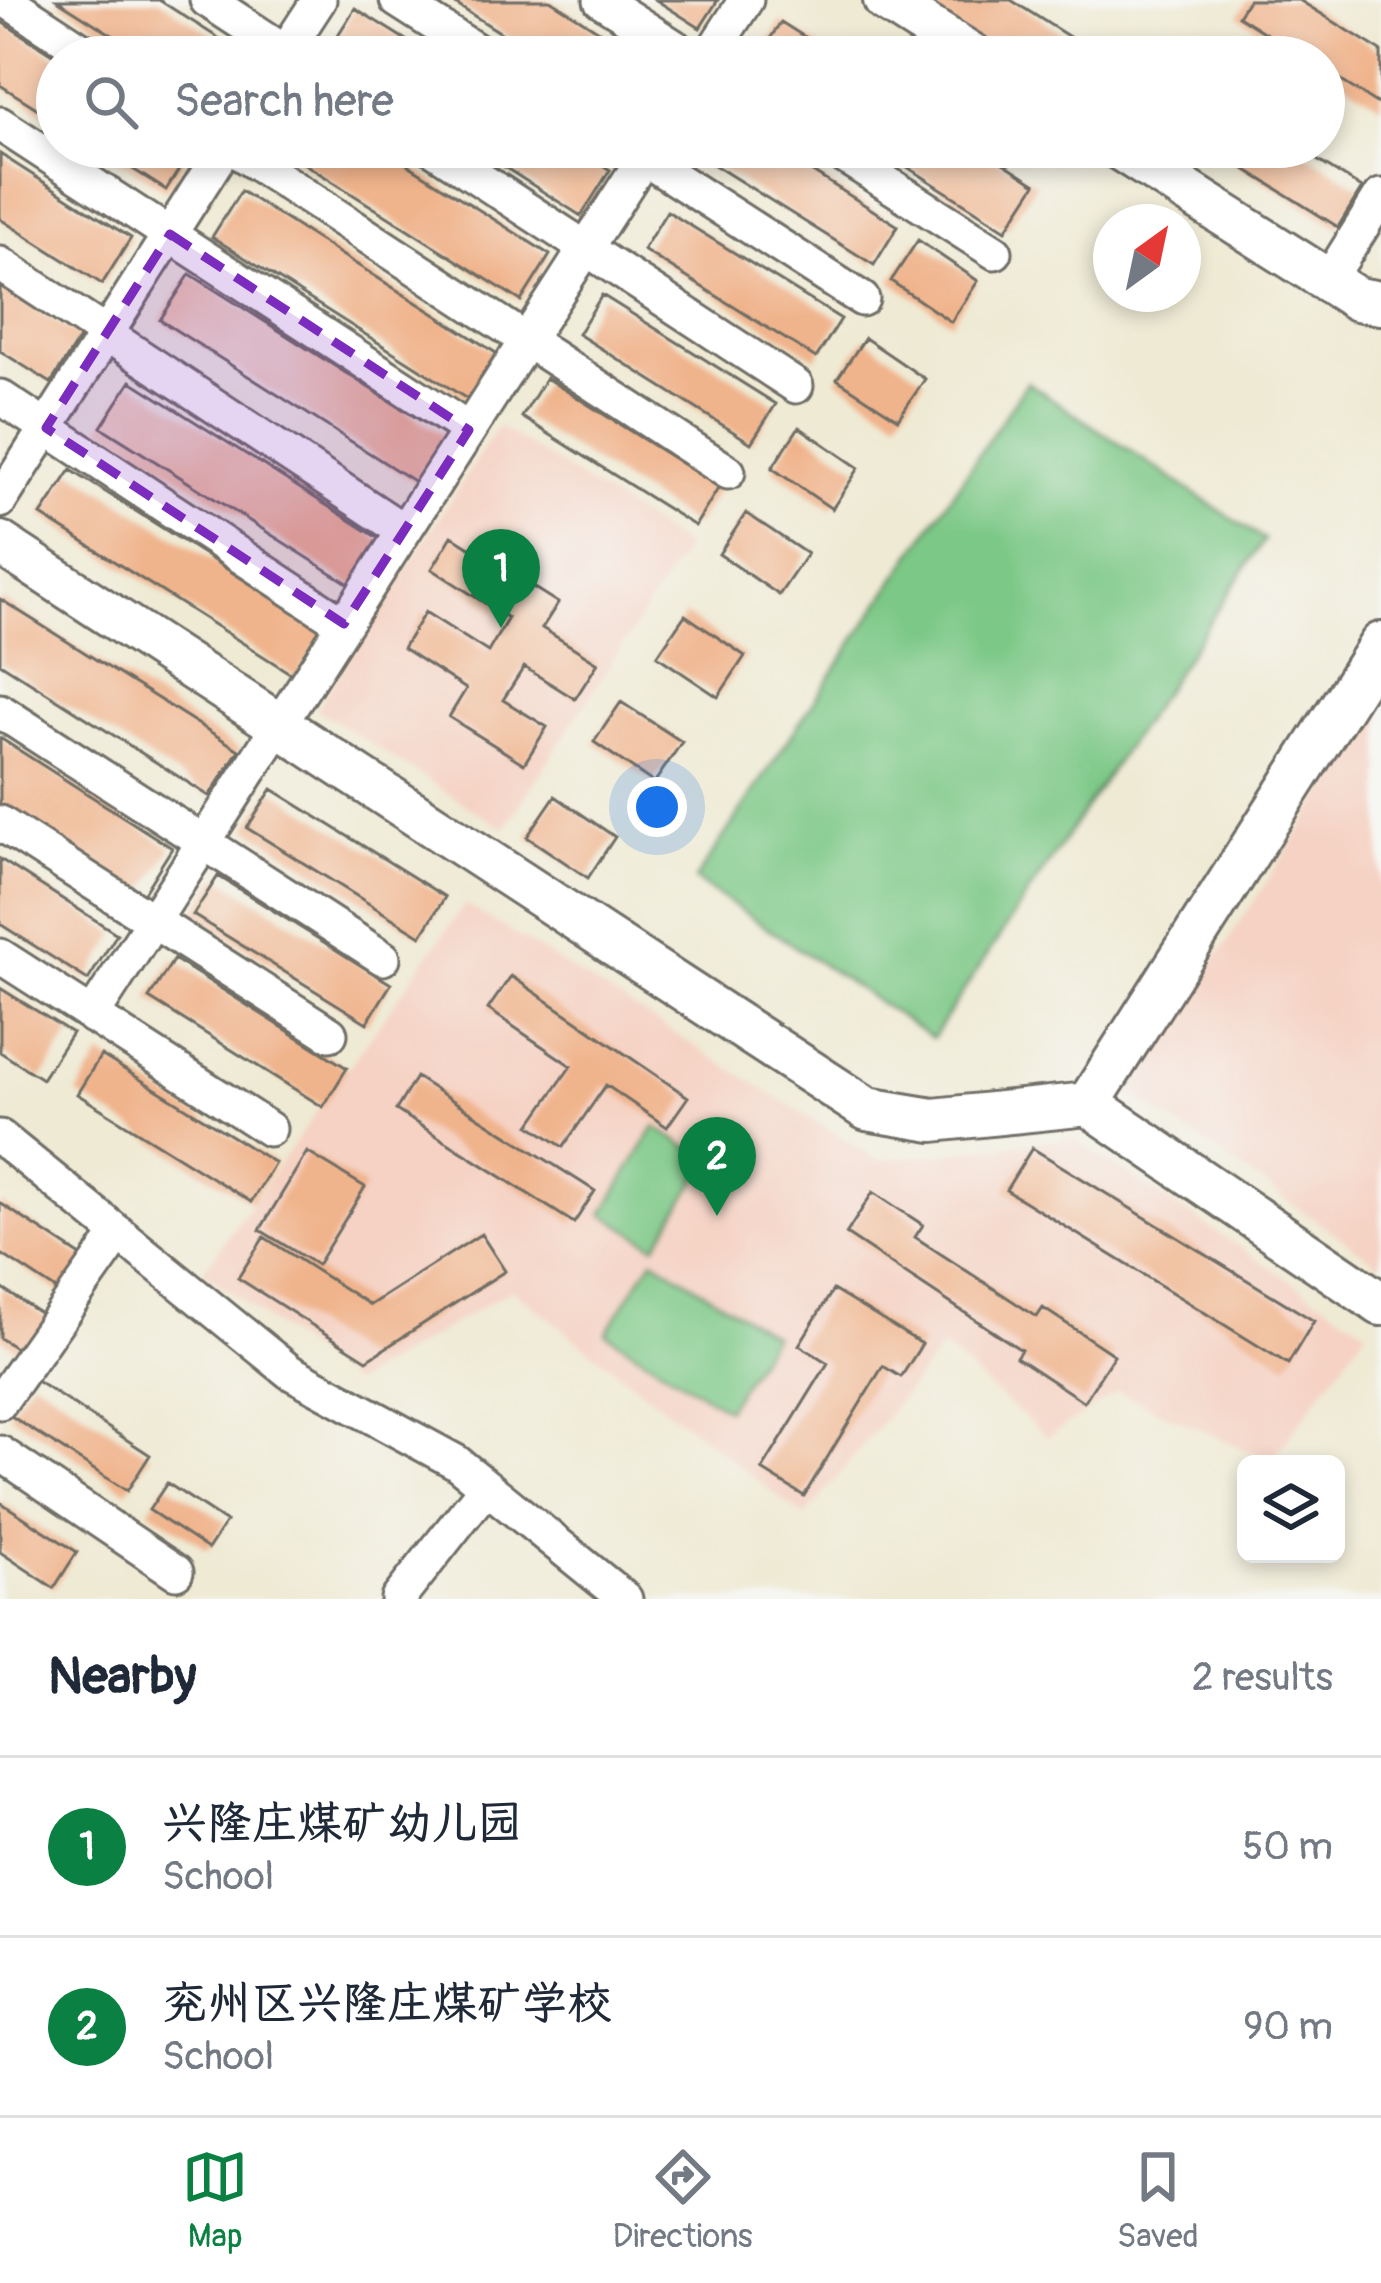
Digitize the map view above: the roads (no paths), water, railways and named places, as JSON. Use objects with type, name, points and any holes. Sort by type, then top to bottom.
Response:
[{"type":"street","points":[[6,0],[61,36]]},
{"type":"street","points":[[207,0],[259,36]]},
{"type":"street","points":[[298,36],[319,0]]},
{"type":"street","points":[[397,0],[453,36]]},
{"type":"street","points":[[601,0],[657,36]]},
{"type":"street","points":[[723,36],[746,0]]},
{"type":"street","points":[[884,0],[941,36]]},
{"type":"street","points":[[0,124],[36,147]]},
{"type":"street","points":[[68,168],[469,430]]},
{"type":"street","points":[[0,501],[214,168]]},
{"type":"street","points":[[261,168],[728,472]]},
{"type":"street","points":[[463,168],[796,386]]},
{"type":"street","points":[[92,1016],[586,248],[631,168]]},
{"type":"street","points":[[666,168],[862,299]]},
{"type":"street","points":[[863,168],[995,252]]},
{"type":"street","points":[[1150,168],[1358,299],[1381,303]]},
{"type":"street","points":[[1328,280],[1381,196]]},
{"type":"street","points":[[0,264],[404,531]]},
{"type":"street","points":[[0,397],[344,624]]},
{"type":"street","points":[[0,543],[867,1109],[933,1120],[1088,1104],[1381,1304]]},
{"type":"street","points":[[1088,1104],[1381,644]]},
{"type":"street","points":[[0,711],[383,958]]},
{"type":"street","points":[[0,823],[330,1034]]},
{"type":"street","points":[[0,956],[269,1129]]},
{"type":"street","points":[[0,1137],[290,1372],[456,1462],[625,1599]]},
{"type":"street","points":[[0,1402],[119,1233]]},
{"type":"street","points":[[0,1453],[176,1572]]},
{"type":"street","points":[[398,1599],[486,1486]]},
{"type":"place","name":"兴隆庄煤矿幼儿园","points":[[501,628]]},
{"type":"place","name":"兖州区兴隆庄煤矿学校","points":[[717,1216]]}]
